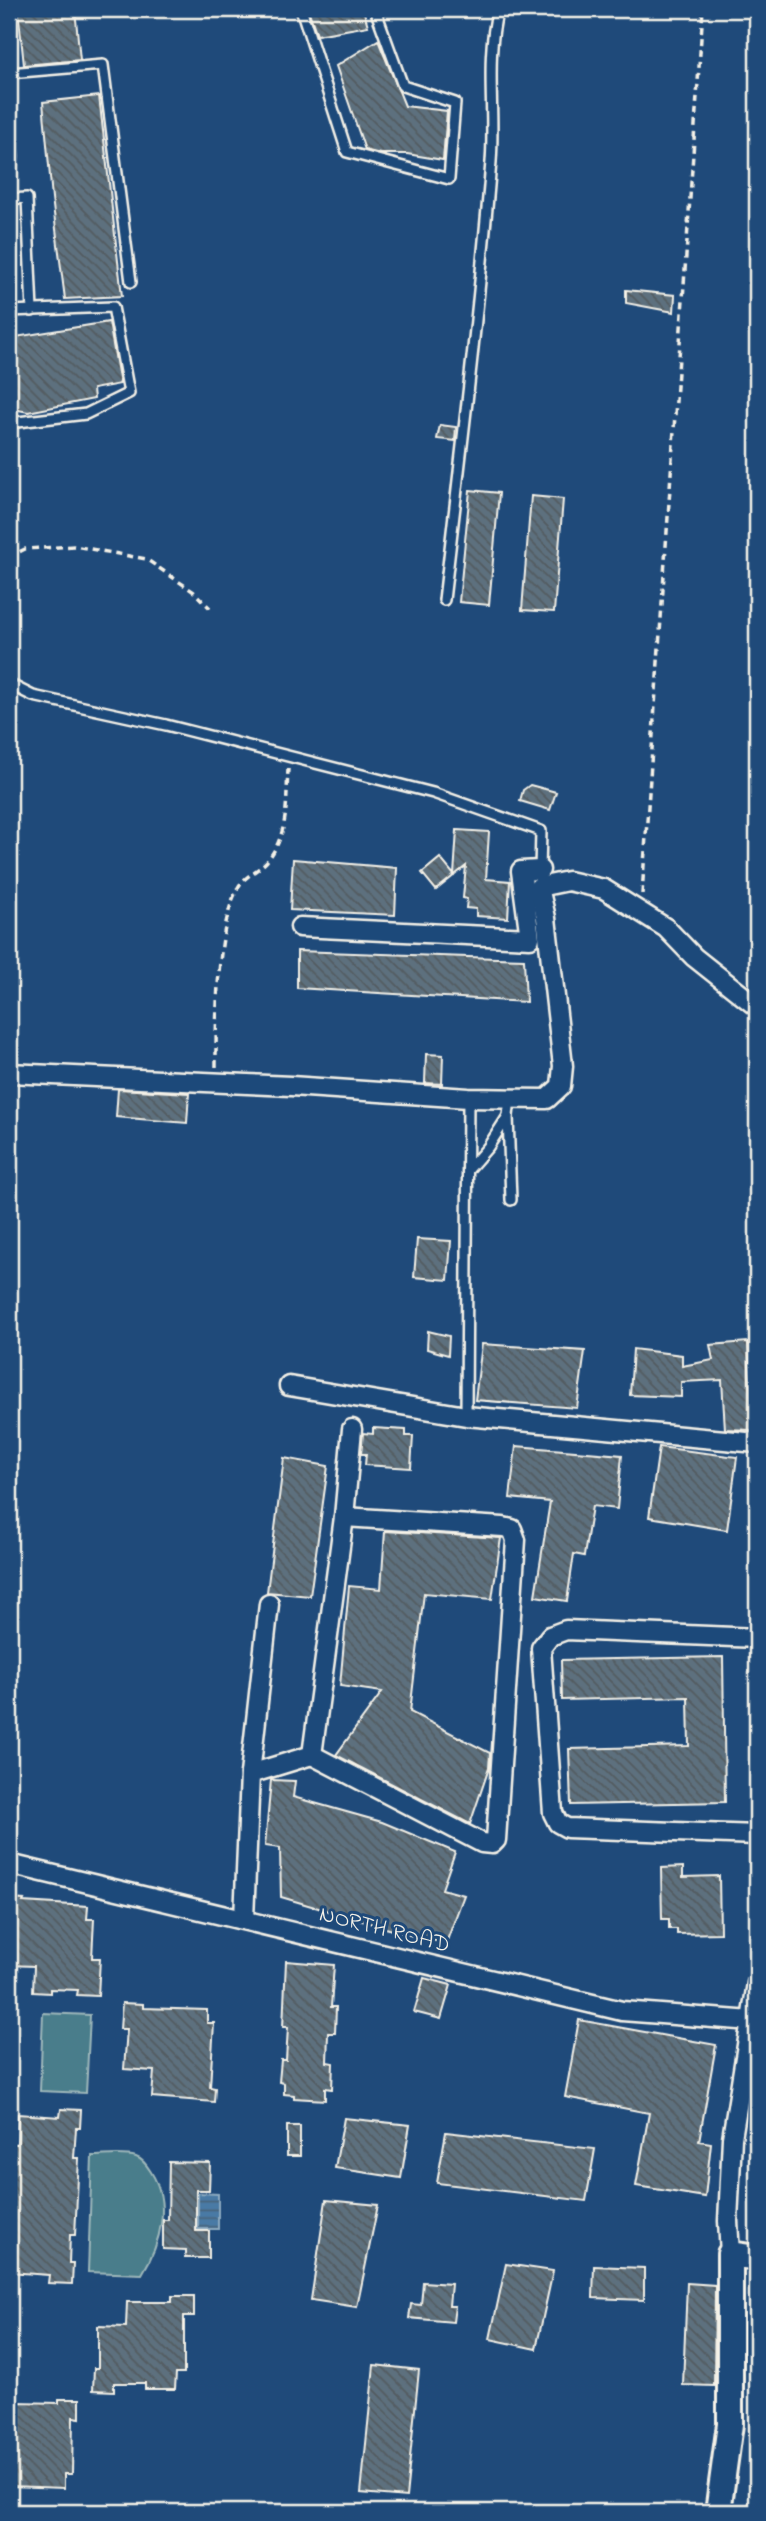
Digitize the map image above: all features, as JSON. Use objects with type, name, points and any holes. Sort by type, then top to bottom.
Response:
[{"type":"street","points":[[300,927],[530,938],[521,871],[539,878],[604,889],[666,928],[694,957],[757,1007]]},
{"type":"street","points":[[9,1073],[468,1098],[509,1107],[547,1099],[561,1086],[563,1066],[539,878]]},
{"type":"street","points":[[289,1386],[466,1416],[757,1443]]},
{"type":"street","points":[[312,1755],[344,1517],[352,1429]]},
{"type":"street","points":[[250,1774],[312,1755],[482,1843],[492,1844],[496,1840],[516,1540],[512,1529],[344,1517]]},
{"type":"street","points":[[244,1919],[250,1774],[269,1604]]},
{"type":"street","points":[[757,1638],[566,1630],[550,1636],[541,1648],[553,1813],[558,1823],[567,1828],[757,1835]]},
{"type":"street","name":"NORTH ROAD","points":[[9,1864],[622,2011],[752,2021]]},
{"type":"street","points":[[718,2512],[730,2424],[728,2221],[732,2138],[757,1983]]},
{"type":"street","points":[[730,2254],[757,2258]]},
{"type":"lane","points":[[301,9],[347,152],[449,180],[455,103],[403,86],[375,9]]},
{"type":"lane","points":[[444,600],[472,363],[489,186],[493,42],[498,9]]},
{"type":"lane","points":[[9,73],[103,65],[131,282]]},
{"type":"lane","points":[[9,123],[13,157],[9,183]]},
{"type":"lane","points":[[9,199],[27,198],[32,311]]},
{"type":"lane","points":[[9,311],[113,307],[129,393],[86,414],[9,422]]},
{"type":"lane","points":[[9,684],[33,696],[166,725],[433,793],[541,831],[539,878]]},
{"type":"lane","points":[[466,1416],[468,1098]]},
{"type":"lane","points":[[468,1170],[488,1147],[509,1107]]},
{"type":"lane","points":[[509,1107],[511,1200]]},
{"type":"path","points":[[641,912],[703,9]]},
{"type":"path","points":[[9,557],[25,549],[75,546],[146,559],[194,592],[210,608]]},
{"type":"path","points":[[216,1083],[219,964],[228,917],[240,885],[266,861],[283,836],[289,756]]},
{"type":"green space","points":[[43,2013],[90,2015],[86,2093],[40,2091]]},
{"type":"green space","points":[[125,2155],[138,2158],[146,2165],[157,2184],[161,2197],[161,2223],[154,2249],[142,2274],[88,2272],[92,2156]]},
{"type":"water","points":[[198,2193],[218,2194],[218,2229],[198,2229]]},
{"type":"building","points":[[18,9],[75,9],[80,60],[24,65]]},
{"type":"building","points":[[308,9],[363,9],[368,26],[317,35]]},
{"type":"building","points":[[378,40],[405,106],[447,111],[443,160],[365,150],[336,66]]},
{"type":"building","points":[[99,96],[122,296],[65,299],[43,102]]},
{"type":"building","points":[[626,290],[675,295],[674,312],[626,303]]},
{"type":"building","points":[[109,322],[120,384],[93,389],[94,399],[28,412],[9,408],[9,338]]},
{"type":"building","points":[[440,425],[456,427],[455,441],[437,439]]},
{"type":"building","points":[[470,490],[499,493],[489,605],[459,602]]},
{"type":"building","points":[[531,496],[563,499],[554,612],[522,610]]},
{"type":"building","points":[[530,785],[556,792],[550,810],[520,801],[523,790]]},
{"type":"building","points":[[457,830],[489,832],[486,879],[510,881],[508,918],[476,916],[476,909],[466,908],[467,899],[463,898],[466,866],[436,890],[422,873],[440,858],[454,875]]},
{"type":"building","points":[[293,859],[397,868],[395,915],[290,910]]},
{"type":"building","points":[[297,951],[524,959],[526,1002],[297,988]]},
{"type":"building","points":[[426,1054],[443,1055],[442,1084],[425,1083]]},
{"type":"building","points":[[118,1089],[189,1093],[187,1123],[116,1117]]},
{"type":"building","points":[[417,1239],[451,1241],[448,1280],[414,1277]]},
{"type":"building","points":[[428,1331],[449,1336],[448,1355],[427,1349]]},
{"type":"building","points":[[748,1342],[752,1430],[725,1429],[722,1380],[681,1382],[681,1397],[630,1395],[633,1349],[682,1355],[682,1366],[713,1360],[710,1345]]},
{"type":"building","points":[[482,1344],[585,1351],[577,1408],[475,1400]]},
{"type":"building","points":[[373,1428],[406,1430],[406,1436],[413,1436],[411,1468],[365,1465],[366,1454],[361,1454],[363,1433],[373,1434]]},
{"type":"building","points":[[516,1446],[622,1455],[617,1509],[592,1506],[584,1556],[574,1554],[567,1601],[535,1596],[550,1502],[510,1498]]},
{"type":"building","points":[[659,1447],[737,1457],[727,1530],[649,1517]]},
{"type":"building","points":[[284,1458],[328,1466],[310,1596],[267,1592]]},
{"type":"building","points":[[385,1531],[501,1538],[492,1599],[424,1593],[410,1712],[490,1753],[489,1768],[470,1824],[336,1755],[382,1692],[340,1686],[349,1586],[381,1589]]},
{"type":"building","points":[[723,1657],[725,1802],[571,1805],[569,1749],[689,1746],[688,1697],[562,1700],[561,1660]]},
{"type":"building","points":[[271,1780],[295,1781],[293,1797],[382,1822],[455,1852],[442,1889],[464,1895],[446,1943],[416,1937],[281,1897],[280,1848],[265,1846]]},
{"type":"building","points":[[683,1867],[683,1877],[719,1876],[720,1933],[677,1934],[677,1929],[669,1929],[669,1919],[662,1919],[661,1868]]},
{"type":"building","points":[[9,1899],[88,1906],[87,1919],[94,1919],[92,1958],[100,1958],[98,1996],[77,1995],[78,1990],[50,1989],[50,1993],[33,1992],[34,1966],[9,1965]]},
{"type":"building","points":[[286,1961],[334,1965],[331,2007],[336,2007],[335,2033],[328,2033],[327,2062],[333,2063],[332,2089],[325,2088],[325,2100],[294,2098],[294,2095],[284,2094],[284,2083],[279,2082],[281,2060],[286,2060],[288,2027],[283,2027]]},
{"type":"building","points":[[424,1978],[451,1985],[441,2019],[414,2012]]},
{"type":"building","points":[[122,2003],[143,2004],[143,2008],[207,2010],[207,2023],[214,2023],[210,2087],[215,2088],[214,2102],[152,2097],[154,2071],[124,2069],[127,2029],[120,2029]]},
{"type":"building","points":[[579,2020],[716,2045],[699,2141],[711,2143],[705,2197],[636,2186],[649,2113],[565,2097]]},
{"type":"building","points":[[61,2109],[81,2110],[80,2128],[76,2128],[74,2158],[79,2158],[75,2235],[70,2235],[69,2263],[73,2263],[72,2284],[48,2283],[49,2275],[9,2272],[9,2143],[17,2144],[18,2114],[60,2117]]},
{"type":"building","points":[[344,2118],[410,2125],[401,2178],[335,2168]]},
{"type":"building","points":[[287,2126],[300,2126],[300,2156],[287,2156]]},
{"type":"building","points":[[446,2132],[595,2149],[586,2201],[437,2183]]},
{"type":"building","points":[[169,2162],[210,2163],[209,2190],[196,2190],[196,2231],[209,2231],[209,2258],[185,2258],[186,2250],[163,2249],[163,2220],[168,2220]]},
{"type":"building","points":[[326,2200],[378,2205],[357,2307],[311,2300]]},
{"type":"building","points":[[506,2264],[553,2271],[536,2349],[490,2339]]},
{"type":"building","points":[[594,2266],[644,2268],[644,2300],[593,2298]]},
{"type":"building","points":[[423,2282],[451,2284],[449,2306],[455,2306],[453,2322],[409,2318],[411,2304],[421,2305]]},
{"type":"building","points":[[687,2283],[715,2285],[714,2386],[683,2385]]},
{"type":"building","points":[[172,2296],[194,2296],[194,2316],[184,2316],[184,2373],[176,2373],[175,2389],[145,2389],[145,2383],[114,2383],[114,2391],[93,2390],[94,2368],[98,2368],[98,2326],[126,2327],[127,2302],[172,2302]]},
{"type":"building","points":[[374,2365],[419,2370],[406,2497],[361,2493]]},
{"type":"building","points":[[59,2399],[80,2399],[80,2418],[73,2417],[72,2474],[64,2474],[64,2488],[9,2486],[9,2426],[16,2427],[17,2402],[59,2403]]}]
